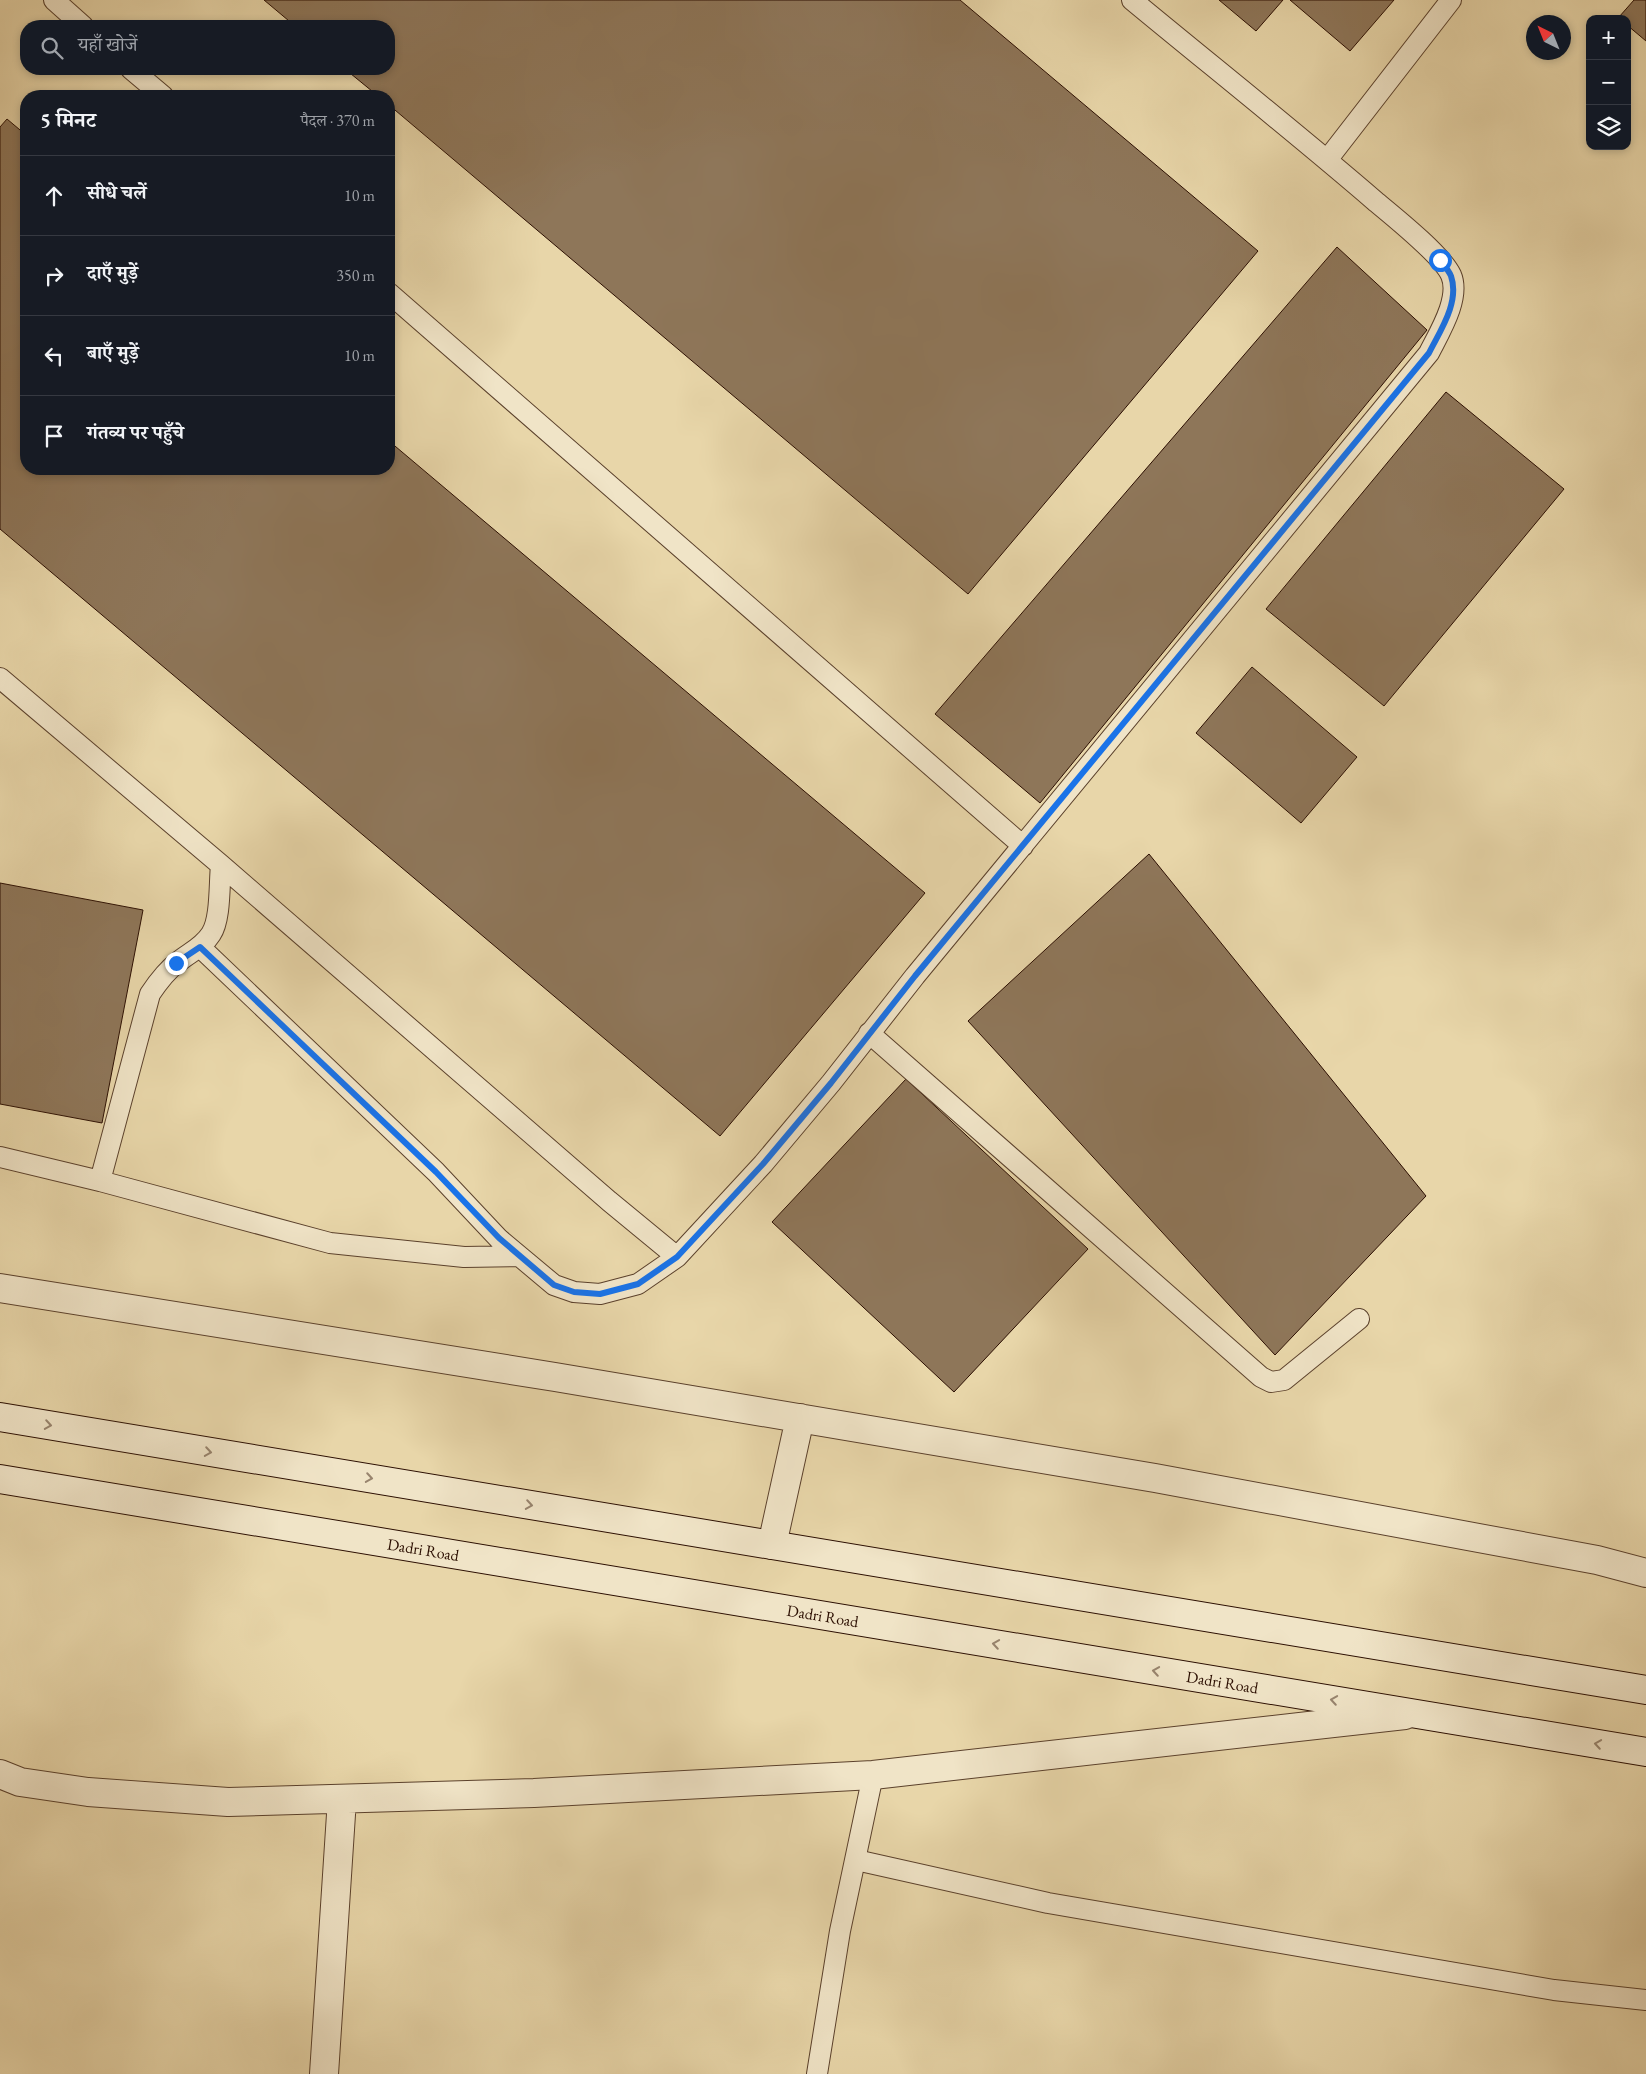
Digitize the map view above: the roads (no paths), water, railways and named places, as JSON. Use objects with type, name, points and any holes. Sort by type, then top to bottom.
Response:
[{"type":"street","points":[[0,1288],[800,1418],[1155,1478],[1597,1560],[1646,1573]]},
{"type":"street","points":[[0,1418],[1646,1690]]},
{"type":"street","points":[[772,1545],[800,1418]]},
{"type":"street","name":"Dadri Road","points":[[0,1479],[1646,1752]]},
{"type":"street","points":[[0,1774],[20,1782],[98,1792],[228,1802],[534,1793],[874,1775],[1416,1714]]},
{"type":"street","points":[[324,2074],[342,1799]]},
{"type":"lane","points":[[54,0],[76,20]]},
{"type":"lane","points":[[200,947],[436,1172],[476,1216],[517,1256],[554,1285],[574,1292],[600,1294],[638,1284],[677,1257],[763,1164],[831,1083],[869,1033],[1429,353],[1446,320],[1454,290],[1451,275],[1446,268],[1401,223],[1132,0]]},
{"type":"lane","points":[[1327,160],[1451,0]]},
{"type":"lane","points":[[138,75],[156,90]]},
{"type":"lane","points":[[395,298],[1023,846]]},
{"type":"lane","points":[[0,678],[221,865],[609,1202],[677,1257]]},
{"type":"lane","points":[[100,1181],[150,994],[162,977],[176,963],[200,947],[211,934],[216,922],[221,865]]},
{"type":"lane","points":[[869,1033],[1261,1377],[1271,1382],[1284,1380],[1359,1319]]},
{"type":"lane","points":[[0,1157],[100,1181],[330,1243],[464,1257],[517,1256]]},
{"type":"lane","points":[[817,2074],[840,1931],[874,1775]]},
{"type":"lane","points":[[856,1860],[1058,1905],[1554,1990],[1646,2000]]}]
